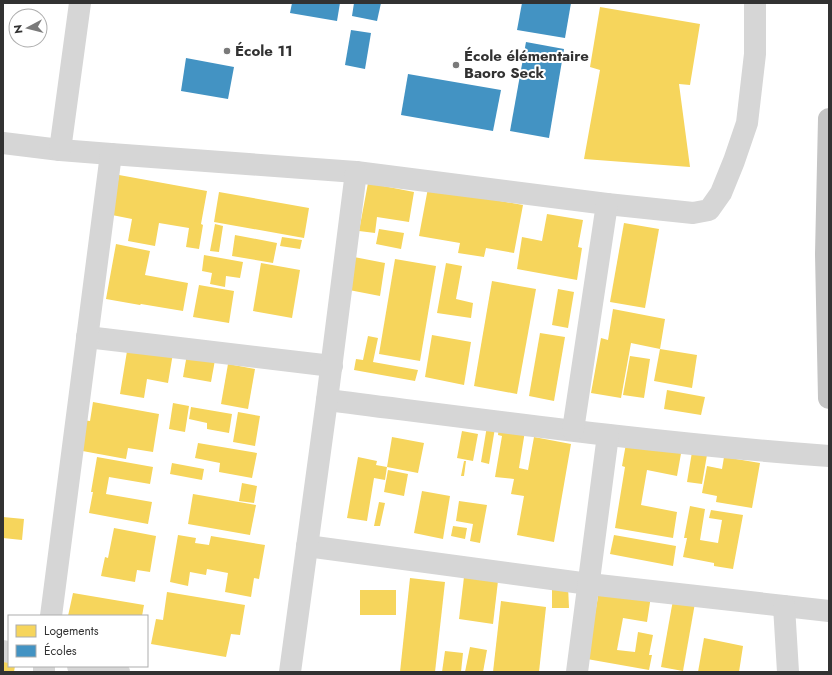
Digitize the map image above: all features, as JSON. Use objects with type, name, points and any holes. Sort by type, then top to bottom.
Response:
[{"type":"highway","points":[[829,119],[826,254],[829,398]]},
{"type":"street","points":[[60,150],[80,3]]},
{"type":"street","points":[[3,143],[60,150],[356,172],[607,204],[693,213],[709,210],[721,193],[747,123],[755,54],[755,3]]},
{"type":"street","points":[[50,615],[111,154]]},
{"type":"street","points":[[290,672],[332,366],[356,172]]},
{"type":"street","points":[[573,430],[607,204]]},
{"type":"street","points":[[87,337],[332,366]]},
{"type":"street","points":[[327,400],[608,435],[829,456]]},
{"type":"street","points":[[577,672],[608,435]]},
{"type":"street","points":[[307,546],[589,584],[829,611]]},
{"type":"street","points":[[784,606],[788,672]]},
{"type":"street","points":[[85,667],[119,672]]},
{"type":"building: Logements","points":[[600,7],[700,24],[690,85],[679,84],[690,167],[584,159],[600,70],[590,67]]},
{"type":"building: Logements","points":[[119,175],[207,191],[201,224],[203,225],[199,249],[186,247],[189,228],[159,223],[155,246],[128,241],[132,219],[112,215]]},
{"type":"building: Logements","points":[[368,183],[414,192],[409,222],[377,217],[375,233],[359,231]]},
{"type":"building: Logements","points":[[428,188],[523,205],[514,253],[486,248],[484,257],[458,253],[460,243],[419,236]]},
{"type":"building: Logements","points":[[219,192],[309,208],[304,238],[214,222]]},
{"type":"building: Logements","points":[[547,214],[583,220],[578,247],[582,248],[577,280],[517,269],[522,237],[542,241]]},
{"type":"building: Logements","points":[[624,223],[659,229],[645,308],[610,302]]},
{"type":"building: Logements","points":[[215,224],[223,226],[219,252],[210,251]]},
{"type":"building: Logements","points":[[379,229],[404,233],[401,249],[376,244]]},
{"type":"building: Logements","points":[[235,235],[277,243],[273,263],[232,256]]},
{"type":"building: Logements","points":[[282,237],[302,240],[300,249],[280,246]]},
{"type":"building: Logements","points":[[116,244],[150,251],[145,275],[188,283],[183,311],[106,299]]},
{"type":"building: Logements","points":[[204,255],[243,262],[240,278],[226,276],[225,287],[210,284],[212,273],[202,271]]},
{"type":"building: Logements","points":[[354,257],[385,263],[380,296],[349,290]]},
{"type":"building: Logements","points":[[395,259],[436,266],[420,361],[379,354]]},
{"type":"building: Logements","points":[[261,263],[300,270],[292,318],[253,311]]},
{"type":"building: Logements","points":[[446,263],[462,266],[456,299],[473,303],[471,318],[437,313]]},
{"type":"building: Logements","points":[[492,281],[536,289],[517,394],[474,386]]},
{"type":"building: Logements","points":[[199,285],[234,291],[229,323],[193,317]]},
{"type":"building: Logements","points":[[558,289],[574,292],[568,328],[552,325]]},
{"type":"building: Logements","points":[[613,309],[665,319],[660,349],[631,343],[621,398],[591,393],[601,338],[608,340]]},
{"type":"building: Logements","points":[[540,333],[565,337],[554,401],[529,396]]},
{"type":"building: Logements","points":[[432,335],[471,342],[464,385],[425,377]]},
{"type":"building: Logements","points":[[368,336],[378,338],[373,362],[418,370],[415,381],[354,370],[356,359],[363,360]]},
{"type":"building: Logements","points":[[128,345],[173,353],[168,383],[147,379],[144,398],[120,394]]},
{"type":"building: Logements","points":[[660,349],[697,355],[692,388],[654,381]]},
{"type":"building: Logements","points":[[187,354],[215,360],[211,382],[183,377]]},
{"type":"building: Logements","points":[[630,356],[650,359],[644,398],[623,395]]},
{"type":"building: Logements","points":[[228,364],[255,369],[248,409],[221,404]]},
{"type":"building: Logements","points":[[667,390],[705,397],[701,415],[664,409]]},
{"type":"building: Logements","points":[[93,402],[159,414],[153,452],[128,448],[126,459],[77,450],[82,420],[90,421]]},
{"type":"building: Logements","points":[[173,403],[189,406],[185,432],[169,429]]},
{"type":"building: Logements","points":[[191,407],[232,414],[229,433],[207,429],[207,423],[189,419]]},
{"type":"building: Logements","points":[[238,412],[260,416],[255,446],[233,442]]},
{"type":"building: Logements","points":[[487,426],[495,428],[489,464],[481,462]]},
{"type":"building: Logements","points":[[499,426],[525,431],[519,468],[528,470],[534,437],[571,444],[554,542],[517,535],[524,496],[511,494],[514,479],[495,477],[502,436],[498,435]]},
{"type":"building: Logements","points":[[462,431],[478,434],[473,461],[457,458]]},
{"type":"building: Logements","points":[[392,437],[424,443],[418,473],[387,467]]},
{"type":"building: Logements","points":[[627,438],[682,448],[677,476],[647,470],[641,505],[677,512],[673,538],[615,528],[625,467],[622,466]]},
{"type":"building: Logements","points":[[198,443],[257,453],[252,478],[219,472],[220,463],[195,458]]},
{"type":"building: Logements","points":[[693,446],[708,449],[702,484],[687,482]]},
{"type":"building: Logements","points":[[97,457],[153,467],[150,484],[109,477],[106,494],[152,502],[148,524],[89,513]]},
{"type":"building: Logements","points":[[358,457],[377,461],[376,465],[387,467],[385,480],[374,478],[367,521],[347,518]]},
{"type":"building: Logements","points":[[724,457],[760,463],[752,508],[716,502],[717,496],[702,493],[707,466],[722,469]]},
{"type":"building: Logements","points":[[464,461],[466,461],[464,476],[461,476]]},
{"type":"building: Logements","points":[[172,463],[204,469],[202,480],[170,474]]},
{"type":"building: Logements","points":[[388,470],[408,474],[404,496],[384,492]]},
{"type":"building: Logements","points":[[242,483],[257,486],[254,503],[239,501]]},
{"type":"building: Logements","points":[[422,491],[450,496],[443,539],[414,533]]},
{"type":"building: Logements","points":[[193,494],[256,505],[250,535],[188,524]]},
{"type":"building: Logements","points":[[459,501],[487,505],[480,543],[470,541],[473,524],[456,521]]},
{"type":"building: Logements","points":[[379,502],[385,503],[380,526],[374,526]]},
{"type":"building: Logements","points":[[690,506],[705,509],[700,540],[718,543],[722,520],[709,518],[711,510],[743,515],[733,569],[714,566],[714,563],[683,557],[687,538],[684,538]]},
{"type":"building: Logements","points":[[3,517],[24,519],[22,540],[3,538]]},
{"type":"building: Logements","points":[[453,526],[467,528],[465,539],[451,536]]},
{"type":"building: Logements","points":[[114,528],[156,536],[150,572],[137,570],[135,582],[101,576],[105,557],[108,558]]},
{"type":"building: Logements","points":[[178,535],[196,538],[195,543],[209,545],[211,536],[265,545],[259,579],[254,578],[251,597],[225,592],[228,573],[207,569],[206,575],[190,572],[188,586],[170,582]]},
{"type":"building: Logements","points":[[614,535],[676,546],[673,566],[610,554]]},
{"type":"building: Logements","points":[[464,577],[498,581],[493,624],[459,619]]},
{"type":"building: Logements","points":[[410,578],[445,582],[435,672],[400,672]]},
{"type":"building: Logements","points":[[552,586],[568,586],[569,608],[552,608]]},
{"type":"building: Logements","points":[[360,590],[396,590],[396,615],[360,615]]},
{"type":"building: Logements","points":[[599,591],[651,596],[647,622],[623,618],[617,650],[635,652],[638,632],[653,635],[649,655],[652,655],[649,670],[587,659]]},
{"type":"building: Logements","points":[[167,592],[245,605],[240,635],[231,634],[226,657],[151,644],[156,619],[163,620]]},
{"type":"building: Logements","points":[[73,593],[144,605],[142,615],[68,615]]},
{"type":"building: Logements","points":[[673,600],[695,603],[683,671],[661,667]]},
{"type":"building: Logements","points":[[501,601],[546,607],[539,672],[493,672]]},
{"type":"building: Logements","points":[[704,638],[743,646],[739,672],[698,672]]},
{"type":"building: Logements","points":[[470,647],[487,650],[483,672],[465,672]]},
{"type":"building: Logements","points":[[445,651],[463,653],[461,672],[442,672]]},
{"type":"building: Logements","points":[[3,661],[8,661],[8,667],[15,667],[14,672],[3,672]]},
{"type":"building: Écoles","points":[[292,3],[340,3],[337,21],[290,13]]},
{"type":"building: Écoles","points":[[354,3],[381,3],[377,21],[352,16]]},
{"type":"building: Écoles","points":[[522,3],[571,3],[565,38],[517,30]]},
{"type":"building: Écoles","points":[[351,30],[371,33],[365,69],[345,65]]},
{"type":"building: Écoles","points":[[526,42],[564,49],[549,138],[510,131]]},
{"type":"building: Écoles","points":[[186,58],[234,67],[228,99],[181,91]]},
{"type":"building: Écoles","points":[[408,74],[501,90],[493,131],[401,115]]},
{"type":"place","name":"École 11","points":[[227,51]]},
{"type":"place","name":"École élémentaire Baoro Seck","points":[[456,65]]}]
